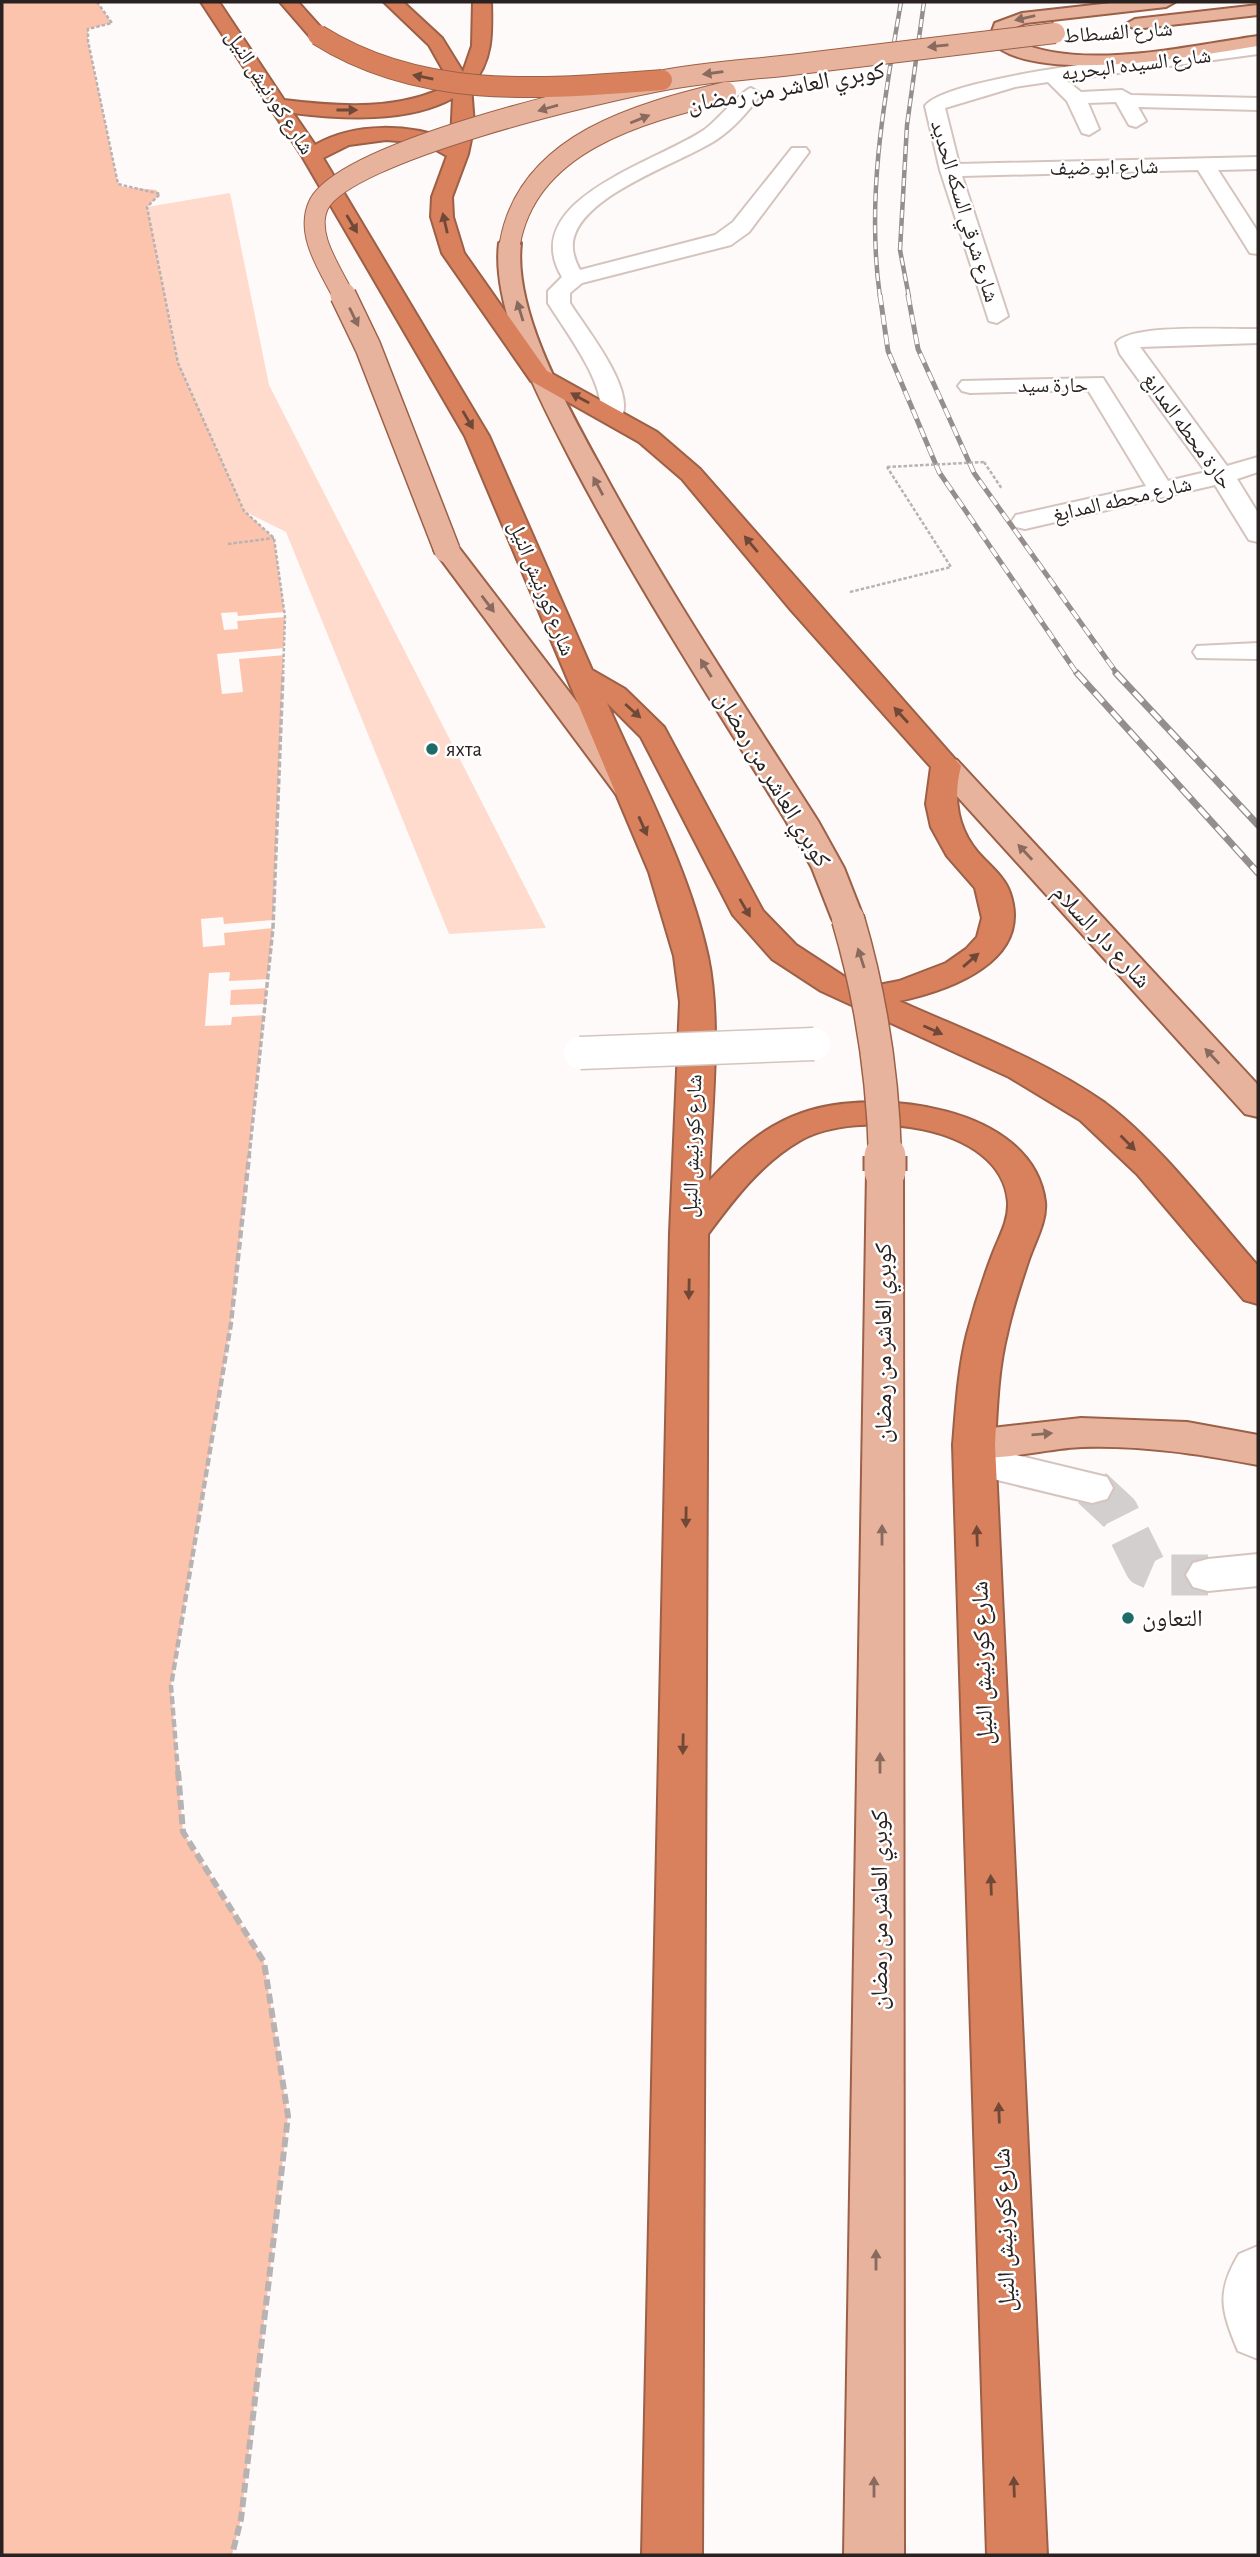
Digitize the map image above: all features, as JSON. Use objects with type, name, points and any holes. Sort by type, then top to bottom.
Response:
[{"type":"highway","name":"شارع كورنيش النيل","points":[[210,2],[312,156],[477,436],[672,892],[692,968],[697,1002],[689,1233],[672,2555]]},
{"type":"highway","points":[[289,2],[328,43],[360,59],[404,73],[459,82],[534,88],[662,80]]},
{"type":"highway","points":[[393,2],[436,42],[462,86],[464,125],[458,154],[442,197],[442,217],[453,253],[539,376],[648,437],[691,474],[801,604],[946,766],[939,801],[943,820],[952,840],[986,878],[994,894],[998,910],[996,927],[981,951],[953,974],[906,991],[863,998]]},
{"type":"highway","points":[[279,105],[324,110],[396,107],[428,101],[462,86],[474,71],[480,56],[482,2]]},
{"type":"highway","points":[[312,156],[340,141],[387,135],[433,140],[458,154]]},
{"type":"highway","points":[[577,673],[615,695],[654,733],[748,915],[765,934],[807,968],[863,998],[1021,1069],[1093,1112],[1150,1166],[1258,1291]]},
{"type":"highway","name":"شارع كورنيش النيل","points":[[689,1233],[711,1203],[767,1148],[808,1123],[834,1115],[891,1112],[947,1123],[992,1147],[1020,1179],[1026,1197],[1027,1216],[1007,1264],[986,1338],[974,1453],[1017,2555]]},
{"type":"main road","name":"شارع الفسطاط","points":[[1166,2],[1022,18],[1001,27],[998,39],[1016,51],[1031,55],[1089,61],[1258,41]]},
{"type":"main road","name":"كوبري العاشر من رمضان","points":[[627,788],[447,550],[368,347],[317,240],[313,223],[320,202],[343,182],[375,163],[409,150],[569,102],[662,80],[1258,10]]},
{"type":"main road","name":"كوبري العاشر من رمضان","points":[[874,2555],[885,1171],[884,1098],[877,1030],[866,973],[828,869],[802,821],[630,547],[539,376],[507,268],[510,243],[517,210],[553,163],[576,146],[665,108],[724,92],[799,80],[1258,27]]},
{"type":"main road","name":"شارع دار السلام","points":[[946,766],[1258,1106]]},
{"type":"main road","points":[[974,1453],[1023,1436],[1126,1431],[1179,1435],[1258,1450]]},
{"type":"street","name":"شارع السيده البحريه","points":[[1011,90],[1046,76],[1258,48]]},
{"type":"street","points":[[1235,51],[1258,67]]},
{"type":"street","points":[[1152,61],[1167,74],[1192,76]]},
{"type":"street","points":[[1046,76],[1073,95],[1089,129]]},
{"type":"street","points":[[1011,90],[1122,96],[1132,113]]},
{"type":"street","name":"شارع شرقي السكه الحديد","points":[[997,316],[950,170],[935,106],[946,99],[1011,90]]},
{"type":"street","points":[[575,278],[566,267],[561,243],[564,232],[577,212],[601,195],[712,134],[738,114],[751,94]]},
{"type":"street","points":[[1132,113],[1258,104]]},
{"type":"street","points":[[1132,113],[1158,112]]},
{"type":"street","points":[[611,415],[614,407],[612,390],[556,297],[559,291],[575,278],[723,240],[741,227],[799,152]]},
{"type":"street","name":"شارع ابو ضيف","points":[[950,170],[1258,163]]},
{"type":"street","points":[[1205,164],[1258,248]]},
{"type":"street","name":"حارة محطه المدابغ","points":[[1258,336],[1132,339],[1128,349],[1222,476],[1258,534]]},
{"type":"street","name":"حارة سيد","points":[[970,386],[1095,383],[1161,490]]},
{"type":"street","name":"شارع محطه المدابغ","points":[[1025,521],[1222,476],[1258,464]]},
{"type":"street","points":[[1207,652],[1258,651]]},
{"type":"street","points":[[580,1052],[814,1044]]},
{"type":"street","points":[[974,1453],[1092,1488]]},
{"type":"street","points":[[1208,1576],[1258,1570]]},
{"type":"street","points":[[1258,2272],[1249,2288],[1258,2332]]},
{"type":"path","points":[[97,2],[112,23],[88,29],[88,41],[118,184],[156,190],[160,194],[147,206],[177,363],[244,511],[274,538],[285,617],[272,941],[231,1323],[171,1686],[183,1832],[264,1962],[288,2116],[241,2519],[232,2555]]},
{"type":"path","points":[[801,604],[951,567],[887,467],[984,462],[1005,494]]},
{"type":"path","points":[[228,544],[274,538]]},
{"type":"shaded area","points":[[2,2],[97,2],[112,23],[88,29],[88,41],[118,184],[156,190],[160,194],[147,207],[178,363],[244,511],[274,538],[285,617],[273,928],[231,1323],[171,1686],[183,1832],[264,1962],[288,2116],[241,2519],[232,2555],[2,2555]]},
{"type":"shaded area","points":[[230,193],[269,385],[546,928],[449,934],[286,532],[244,511],[178,363],[147,207]]},
{"type":"pier","points":[[237,612],[238,616],[284,612],[285,617],[237,621],[238,629],[224,630],[221,613]]},
{"type":"pier","points":[[284,648],[285,655],[239,659],[243,692],[222,694],[217,654]]},
{"type":"pier","points":[[223,917],[224,924],[273,920],[273,928],[224,933],[225,945],[203,947],[201,919]]},
{"type":"pier","points":[[230,972],[229,981],[269,979],[268,988],[231,990],[230,1005],[264,1004],[265,1015],[232,1017],[231,1025],[205,1026],[209,973]]},
{"type":"tunnel","points":[[1092,1488],[1118,1512],[1145,1566],[1166,1575],[1208,1575]]},
{"type":"railway","points":[[880,297],[876,260],[876,186],[883,112],[901,2]]},
{"type":"railway","points":[[909,297],[900,250],[907,125],[924,2]]},
{"type":"railway","points":[[880,295],[888,351],[939,472],[1078,675]]},
{"type":"railway","points":[[908,295],[918,349],[974,473],[1118,675]]},
{"type":"railway","points":[[1077,673],[1258,873]]},
{"type":"railway","points":[[1116,673],[1258,825]]},
{"type":"place","name":"яхта","points":[[432,749]]},
{"type":"place","name":"التعاون","points":[[1128,1618]]}]
